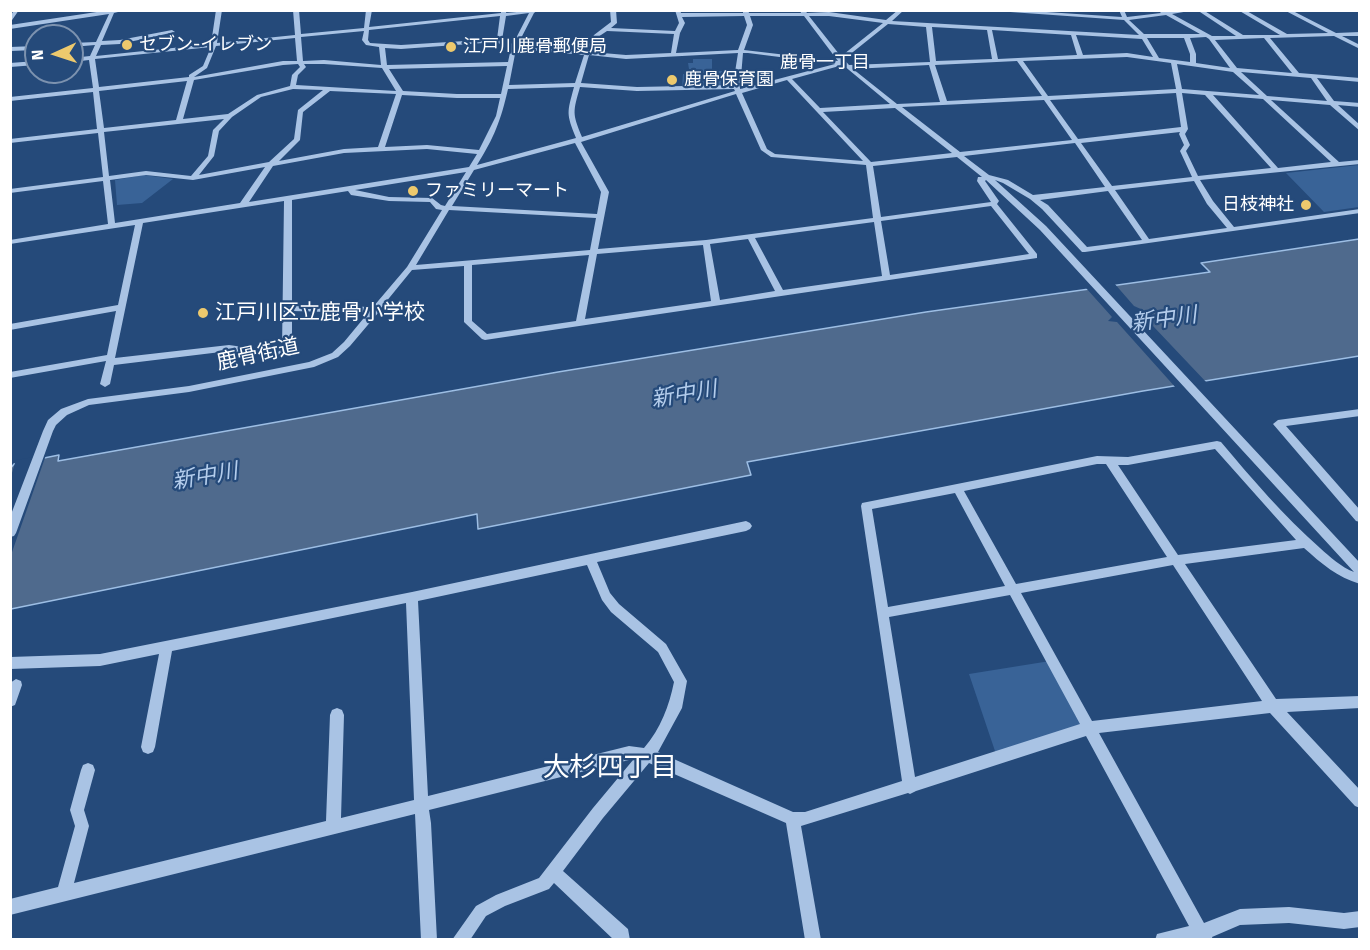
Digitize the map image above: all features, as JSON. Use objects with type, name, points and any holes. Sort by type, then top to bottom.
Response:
[{"type":"street","points":[[10,22],[17,10]]},
{"type":"street","points":[[10,27],[124,10]]},
{"type":"street","points":[[179,121],[189,79],[205,67],[214,47],[219,10]]},
{"type":"street","points":[[293,87],[295,75],[303,67],[300,63],[296,10]]},
{"type":"street","points":[[369,10],[365,40],[368,44],[382,46],[499,41],[514,47],[626,57],[741,50],[792,55],[846,65]]},
{"type":"street","points":[[84,59],[214,47],[503,12],[539,10]]},
{"type":"street","points":[[580,323],[605,192],[579,140],[571,118],[588,54],[596,36],[614,23],[613,10]]},
{"type":"street","points":[[838,56],[846,55],[902,10]]},
{"type":"street","points":[[984,10],[1125,19],[1163,12],[1193,10]]},
{"type":"street","points":[[1121,10],[1125,19],[1143,37],[1157,59]]},
{"type":"street","points":[[1199,10],[1243,37]]},
{"type":"street","points":[[1240,10],[1286,35]]},
{"type":"street","points":[[1286,10],[1359,47]]},
{"type":"street","points":[[112,227],[92,58],[113,11]]},
{"type":"street","name":"鹿骨街道","points":[[10,532],[48,431],[52,423],[64,411],[87,402],[189,389],[324,361],[347,344],[378,310],[410,268],[481,152],[496,125],[514,47],[533,11]]},
{"type":"street","points":[[499,41],[503,12]]},
{"type":"street","points":[[745,12],[750,25],[741,50],[737,90],[764,150],[773,156],[869,164],[1185,129]]},
{"type":"street","points":[[803,12],[846,65],[1028,212],[1359,571]]},
{"type":"street","points":[[673,55],[677,33],[682,23],[678,13],[803,12],[930,26],[1143,37],[1359,34]]},
{"type":"street","points":[[1163,12],[1209,37],[1235,70],[1337,164]]},
{"type":"street","points":[[1033,13],[1040,31]]},
{"type":"street","points":[[930,26],[932,63],[944,103]]},
{"type":"street","points":[[606,29],[677,33]]},
{"type":"street","points":[[989,29],[995,60]]},
{"type":"street","points":[[84,45],[172,32]]},
{"type":"street","points":[[1073,34],[1081,58]]},
{"type":"street","points":[[1265,36],[1298,76]]},
{"type":"street","points":[[1187,37],[1193,54],[1193,64]]},
{"type":"street","points":[[382,46],[384,66],[400,92]]},
{"type":"street","points":[[10,242],[471,169],[579,140],[737,90],[846,65],[1126,55],[1235,70],[1359,80]]},
{"type":"street","points":[[1019,60],[1147,241]]},
{"type":"street","points":[[1174,61],[1185,129],[1182,134],[1187,145],[1183,151],[1195,178],[1220,216],[1232,229]]},
{"type":"street","points":[[10,99],[189,79],[283,63],[384,66],[510,64]]},
{"type":"street","points":[[1314,77],[1333,104],[1359,129]]},
{"type":"street","points":[[788,78],[869,164],[886,278]]},
{"type":"street","points":[[506,87],[578,85],[637,89],[737,90]]},
{"type":"street","points":[[193,178],[211,156],[216,130],[230,116],[259,96],[293,87],[457,96],[504,96]]},
{"type":"street","points":[[243,205],[269,166],[297,140],[300,111],[329,89]]},
{"type":"street","points":[[818,110],[1178,91],[1359,105]]},
{"type":"street","points":[[381,149],[400,92]]},
{"type":"street","points":[[1207,93],[1276,170]]},
{"type":"street","points":[[10,141],[230,116]]},
{"type":"street","points":[[10,190],[146,173],[193,178],[344,151],[427,147],[481,152]]},
{"type":"street","points":[[1033,198],[1195,178],[1359,162]]},
{"type":"street","points":[[468,263],[468,322],[485,337],[1034,256],[993,204],[995,201],[981,182],[981,178],[987,177],[994,176],[1005,181],[1033,198],[1045,207],[1085,250],[1359,211]]},
{"type":"street","points":[[350,188],[354,193],[389,199],[432,200],[439,207],[446,208],[600,216]]},
{"type":"street","points":[[10,375],[111,359],[229,348],[279,356],[286,351],[289,268],[288,198]]},
{"type":"street","points":[[410,268],[706,242],[993,204]]},
{"type":"street","points":[[105,384],[139,222]]},
{"type":"street","points":[[751,237],[781,294]]},
{"type":"street","points":[[706,242],[716,303]]},
{"type":"street","points":[[10,327],[122,308]]},
{"type":"street","points":[[286,308],[378,310]]},
{"type":"street","points":[[1359,412],[1278,424],[1359,518]]},
{"type":"street","points":[[910,787],[866,506],[1109,460],[1128,461],[1217,445],[1306,543],[1344,575],[1359,579]]},
{"type":"street","points":[[1109,460],[1273,706],[1359,801]]},
{"type":"street","points":[[957,487],[1203,935]]},
{"type":"street","points":[[10,663],[100,660],[746,526]]},
{"type":"street","points":[[882,613],[1175,560],[1306,543]]},
{"type":"street","points":[[460,939],[481,911],[501,900],[544,884],[598,813],[657,743],[675,708],[681,681],[662,648],[615,608],[606,596],[590,559]]},
{"type":"street","points":[[412,597],[429,939]]},
{"type":"street","points":[[148,747],[167,646]]},
{"type":"street","points":[[10,701],[16,685]]},
{"type":"street","points":[[10,907],[629,753],[648,754],[793,819],[805,819],[1089,728],[1273,706],[1359,702]]},
{"type":"street","points":[[333,827],[337,715]]},
{"type":"street","points":[[64,894],[82,826],[77,810],[88,770]]},
{"type":"street","points":[[793,819],[813,939]]},
{"type":"street","points":[[553,872],[622,935],[622,939]]},
{"type":"street","points":[[1163,939],[1203,935],[1240,917],[1289,915],[1344,921],[1359,919]]},
{"type":"shaded area","points":[[693,59],[712,59],[712,71],[734,71],[733,85],[682,87],[683,74],[694,74],[694,69],[689,69],[688,63],[693,63]]},
{"type":"shaded area","points":[[1359,165],[1359,207],[1324,212],[1286,173]]},
{"type":"shaded area","points":[[144,175],[173,179],[142,203],[117,205],[115,180]]},
{"type":"shaded area","points":[[1050,661],[1085,726],[996,754],[969,674]]},
{"type":"water","name":"新中川","points":[[1359,239],[1359,356],[1143,391],[747,462],[751,475],[478,529],[477,514],[11,609],[10,469],[14,464],[59,455],[58,461],[558,372],[926,312],[1210,272],[1201,263]]},
{"type":"pier","points":[[1114,283],[1134,306],[1152,314],[1153,326],[1207,383],[1176,388],[1117,322],[1108,321],[1112,317],[1086,288]]},
{"type":"pier","points":[[46,455],[11,555],[11,476],[16,460]]},
{"type":"place","name":"セブン-イレブン","points":[[127,45]]},
{"type":"place","name":"江戸川鹿骨郵便局","points":[[451,47]]},
{"type":"place","name":"鹿骨保育園","points":[[672,80]]},
{"type":"place","name":"ファミリーマート","points":[[413,191]]},
{"type":"place","name":"日枝神社","points":[[1306,205]]},
{"type":"place","name":"江戸川区立鹿骨小学校","points":[[203,313]]},
{"type":"district","name":"鹿骨一丁目","points":[[825,63]]},
{"type":"district","name":"大杉四丁目","points":[[610,768]]}]
